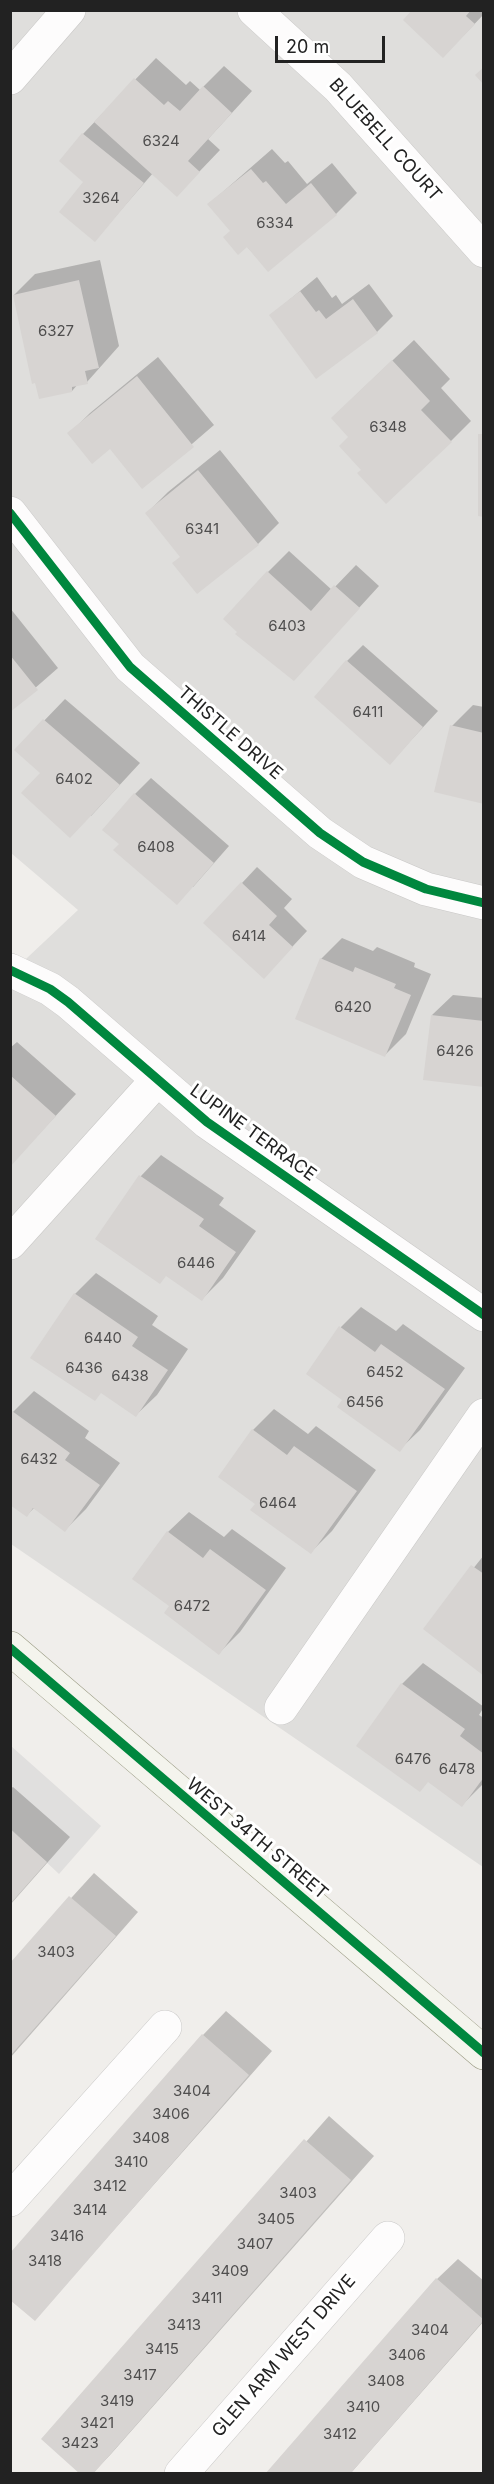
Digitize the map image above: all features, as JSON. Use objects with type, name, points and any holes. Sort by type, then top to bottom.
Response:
[{"type":"street","points":[[10,78],[69,10]]},
{"type":"street","name":"BLUEBELL COURT","points":[[254,10],[338,87],[483,251]]},
{"type":"street","name":"THISTLE DRIVE","points":[[10,513],[130,667],[320,833],[363,862],[426,889],[483,903]]},
{"type":"street","name":"LUPINE TERRACE","points":[[10,970],[50,989],[68,1002],[207,1122],[483,1315]]},
{"type":"street","points":[[10,1243],[157,1080]]},
{"type":"street","points":[[281,1708],[483,1415]]},
{"type":"street","name":"WEST 34TH STREET","points":[[10,1648],[483,2053]]},
{"type":"street","points":[[10,2200],[165,2027]]},
{"type":"street","name":"GLEN ARM WEST DRIVE","points":[[181,2474],[388,2238]]},
{"type":"shaded area","points":[[11,11],[483,11],[483,1867],[11,1544],[11,973],[78,910],[11,853]]},
{"type":"shaded area","points":[[11,1746],[101,1826],[59,1874],[11,1829]]},
{"type":"building","points":[[412,10],[471,10],[466,16],[475,24],[443,58],[403,20]]},
{"type":"building","points":[[484,67],[484,85],[475,75]]},
{"type":"building","points":[[134,78],[164,105],[168,101],[180,111],[203,86],[232,113],[188,161],[200,172],[177,197],[94,122]]},
{"type":"building","points":[[82,133],[144,183],[95,242],[59,212],[83,182],[59,161]]},
{"type":"building","points":[[251,169],[263,183],[266,181],[286,204],[311,183],[337,215],[268,272],[247,247],[238,255],[223,237],[230,231],[207,204]]},
{"type":"building","points":[[79,280],[99,368],[85,371],[88,384],[72,387],[72,392],[39,399],[35,383],[32,384],[13,295]]},
{"type":"building","points":[[300,291],[316,312],[319,310],[326,319],[353,299],[378,333],[316,379],[269,315]]},
{"type":"building","points":[[392,360],[430,401],[421,410],[452,442],[386,504],[357,473],[361,470],[339,446],[348,437],[331,418]]},
{"type":"building","points":[[137,376],[194,447],[142,489],[110,449],[92,464],[67,433]]},
{"type":"building","points":[[478,434],[484,434],[484,517],[478,516]]},
{"type":"building","points":[[198,470],[259,545],[197,594],[172,563],[180,557],[145,513]]},
{"type":"building","points":[[267,571],[311,611],[334,585],[360,608],[294,681],[235,634],[237,632],[223,619]]},
{"type":"building","points":[[10,655],[38,690],[10,712]]},
{"type":"building","points":[[346,660],[423,727],[390,765],[314,697]]},
{"type":"building","points":[[43,719],[120,785],[70,838],[21,793],[40,773],[14,750]]},
{"type":"building","points":[[450,725],[484,733],[484,804],[434,792]]},
{"type":"building","points":[[134,793],[214,863],[177,905],[113,850],[119,844],[102,830]]},
{"type":"building","points":[[241,882],[277,916],[269,925],[293,947],[264,979],[203,923]]},
{"type":"building","points":[[320,958],[353,972],[355,967],[396,984],[394,988],[411,995],[385,1057],[295,1019]]},
{"type":"building","points":[[431,1015],[484,1021],[484,1087],[423,1080]]},
{"type":"building","points":[[10,1075],[56,1116],[10,1167]]},
{"type":"building","points":[[139,1175],[204,1219],[199,1226],[236,1252],[202,1301],[166,1276],[160,1284],[95,1239]]},
{"type":"building","points":[[74,1293],[138,1337],[132,1346],[168,1370],[136,1417],[101,1393],[95,1401],[30,1358]]},
{"type":"building","points":[[339,1326],[375,1352],[381,1344],[445,1389],[400,1452],[337,1407],[342,1400],[306,1374]]},
{"type":"building","points":[[12,1411],[70,1453],[65,1460],[100,1485],[65,1532],[33,1508],[27,1517],[10,1505]]},
{"type":"building","points":[[252,1429],[287,1455],[294,1446],[357,1491],[311,1554],[250,1510],[255,1504],[218,1477]]},
{"type":"building","points":[[167,1531],[203,1558],[210,1549],[266,1590],[219,1655],[164,1613],[169,1606],[132,1579]]},
{"type":"building","points":[[471,1565],[484,1574],[484,1676],[423,1629]]},
{"type":"building","points":[[401,1683],[465,1729],[460,1736],[484,1754],[484,1777],[462,1807],[428,1782],[420,1792],[356,1746]]},
{"type":"building","points":[[10,1829],[47,1862],[10,1904]]},
{"type":"building","points":[[69,1896],[116,1936],[10,2056],[10,1963]]},
{"type":"building","points":[[202,2034],[249,2075],[35,2321],[10,2300],[10,2253]]},
{"type":"building","points":[[304,2139],[351,2180],[93,2474],[80,2474],[41,2439]]},
{"type":"building","points":[[436,2278],[484,2320],[350,2474],[265,2474]]},
{"type":"cycle path","points":[[10,513],[130,667],[320,833],[363,862],[426,889],[484,903]]},
{"type":"cycle path","points":[[10,970],[50,989],[68,1002],[207,1122],[484,1315]]},
{"type":"cycle path","points":[[10,1648],[484,2053]]}]
